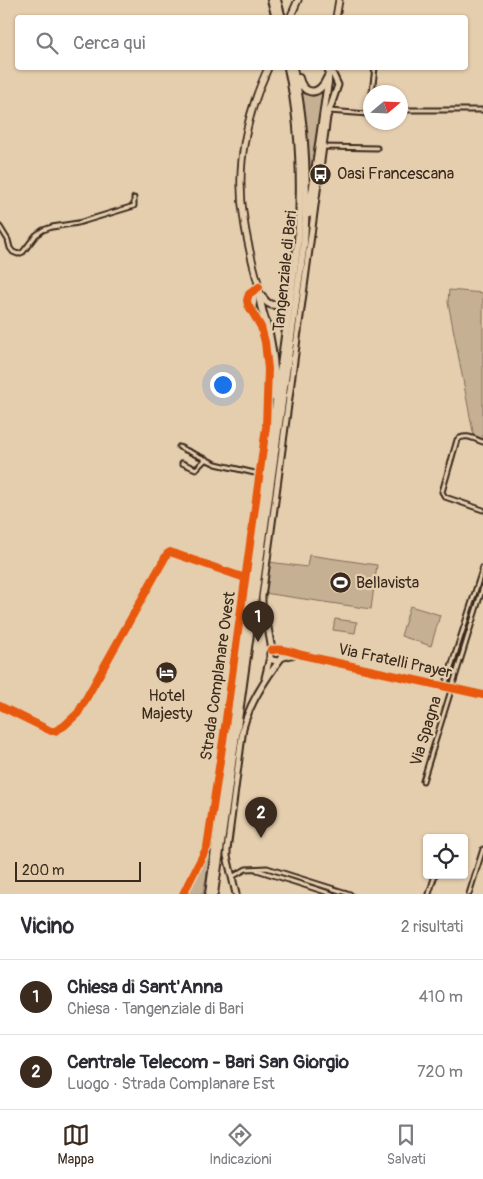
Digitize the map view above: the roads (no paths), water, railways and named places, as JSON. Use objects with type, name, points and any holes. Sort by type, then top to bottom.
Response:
[{"type":"highway","points":[[271,0],[275,15]]},
{"type":"highway","points":[[277,0],[281,15]]},
{"type":"highway","name":"Tangenziale di Bari","points":[[214,894],[216,862],[296,262],[300,217],[298,129],[288,70]]},
{"type":"highway","name":"Tangenziale di Bari","points":[[208,894],[216,862],[304,243],[305,157],[295,70]]},
{"type":"highway","points":[[296,70],[300,83],[308,91],[318,90],[323,86],[328,77]]},
{"type":"highway","points":[[304,243],[328,77]]},
{"type":"highway","points":[[256,289],[266,302],[274,305],[281,304],[287,298],[292,270],[296,262]]},
{"type":"highway","points":[[256,289],[259,294],[272,353],[274,386],[272,411],[274,417]]},
{"type":"highway","points":[[204,894],[207,874],[216,862]]},
{"type":"highway","points":[[216,862],[221,874],[218,894]]},
{"type":"main road","points":[[291,15],[298,0]]},
{"type":"main road","points":[[336,15],[339,0]]},
{"type":"main road","points":[[256,289],[244,220],[241,172],[244,140],[250,114],[267,70]]},
{"type":"main road","points":[[328,77],[330,70]]},
{"type":"street","points":[[264,683],[272,650],[268,622],[262,606],[262,597],[323,146],[329,111],[338,90],[338,81],[331,70]]},
{"type":"street","points":[[373,85],[375,70]]},
{"type":"street","points":[[328,77],[338,81]]},
{"type":"street","points":[[408,110],[483,110]]},
{"type":"street","points":[[329,111],[363,114]]},
{"type":"street","points":[[323,146],[377,148]]},
{"type":"street","points":[[0,227],[8,240],[10,248],[18,254],[23,252],[36,235],[43,230],[75,224],[134,206],[134,198]]},
{"type":"street","name":"Strada Complanare Ovest","points":[[183,894],[207,847],[266,427],[268,369],[265,342],[261,327],[247,300],[249,294],[256,289]]},
{"type":"street","points":[[483,442],[466,436],[462,436],[457,440],[442,492],[445,498],[483,510]]},
{"type":"street","points":[[179,447],[216,464],[260,474]]},
{"type":"street","points":[[182,463],[196,469],[206,459]]},
{"type":"street","points":[[0,706],[51,731],[55,731],[72,720],[78,713],[167,554],[170,552],[245,578]]},
{"type":"street","points":[[445,686],[483,567]]},
{"type":"street","name":"Via Spagna","points":[[423,781],[483,587]]},
{"type":"street","points":[[473,598],[479,599]]},
{"type":"street","points":[[471,604],[477,606]]},
{"type":"street","points":[[236,894],[227,850],[244,728],[247,715],[282,653],[276,649],[272,650]]},
{"type":"street","name":"Via Fratelli Prayer","points":[[279,650],[483,695]]},
{"type":"street","points":[[270,657],[274,661],[290,656],[302,656]]},
{"type":"street","points":[[469,894],[483,849]]},
{"type":"street","points":[[232,877],[246,869],[267,868],[350,894]]},
{"type":"street","points":[[254,869],[332,894]]},
{"type":"street","points":[[429,894],[434,879]]},
{"type":"place","name":"Oasi Francescana","points":[[321,174]]},
{"type":"place","name":"Bellavista","points":[[340,583]]},
{"type":"place","name":"Chiesa di Sant'Anna","points":[[258,642]]},
{"type":"place","name":"Hotel Majesty","points":[[167,672]]},
{"type":"place","name":"Centrale Telecom - Bari San Giorgio","points":[[261,838]]}]
